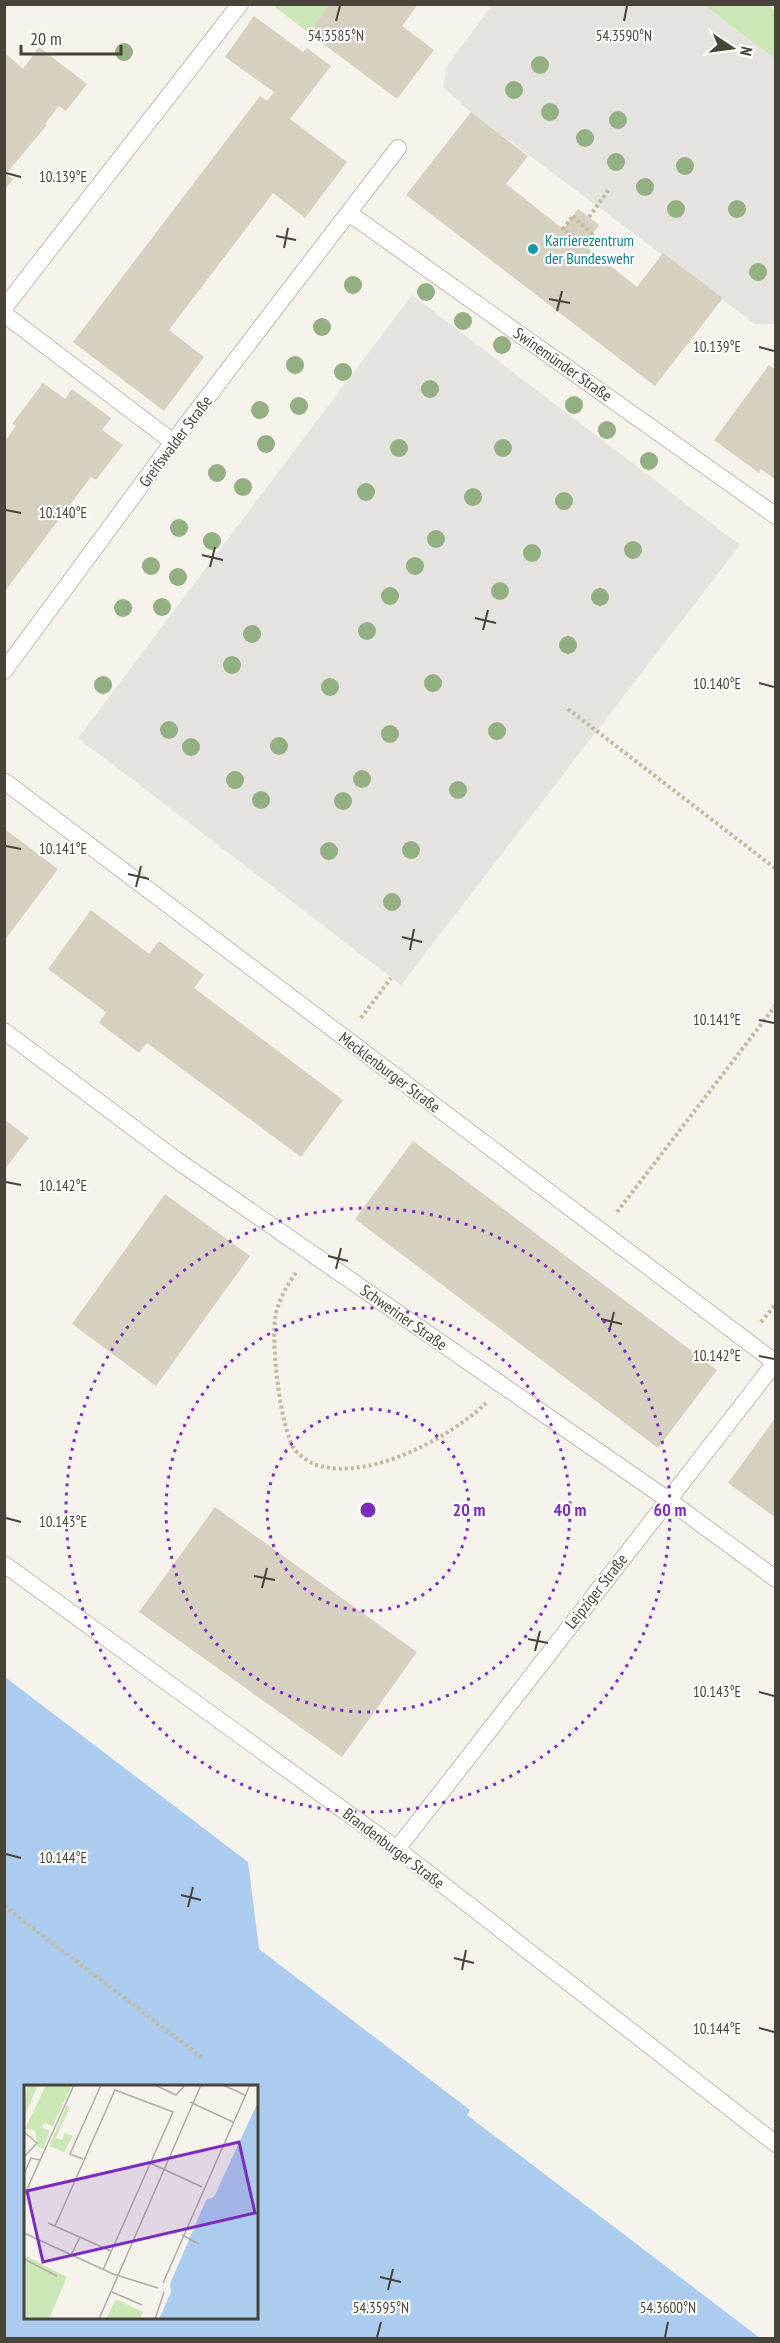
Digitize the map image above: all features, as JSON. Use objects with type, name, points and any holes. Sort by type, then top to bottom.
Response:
[{"type":"lane","points":[[4,308],[240,4]]},
{"type":"lane","name":"Greifswalder Straße","points":[[4,671],[173,442],[350,214],[398,147]]},
{"type":"lane","name":"Swinemünder Straße","points":[[350,214],[776,516]]},
{"type":"lane","points":[[4,314],[173,442]]},
{"type":"lane","name":"Mecklenburger Straße","points":[[4,781],[775,1363]]},
{"type":"lane","name":"Schweriner Straße","points":[[4,1031],[175,1159],[667,1499],[776,1579]]},
{"type":"lane","name":"Leipziger Straße","points":[[397,1849],[775,1363]]},
{"type":"lane","name":"Brandenburger Straße","points":[[4,1564],[397,1849],[776,2144]]},
{"type":"path","points":[[589,217],[610,188]]},
{"type":"path","points":[[573,216],[592,234],[584,245],[563,228],[573,216]]},
{"type":"path","points":[[568,709],[776,869]]},
{"type":"path","points":[[345,1038],[391,978]]},
{"type":"path","points":[[602,1232],[776,1005]]},
{"type":"path","points":[[311,1253],[290,1281],[276,1311],[274,1359],[280,1401],[294,1449],[311,1463],[337,1468],[378,1464],[416,1449],[472,1416],[504,1386]]},
{"type":"path","points":[[4,1906],[203,2058]]},
{"type":"green space","points":[[277,5],[330,5],[309,33],[275,7]]},
{"type":"green space","points":[[704,5],[768,5],[775,10],[775,59]]},
{"type":"shaded area","points":[[492,5],[704,5],[775,59],[775,324],[755,324],[471,112],[443,87],[447,66]]},
{"type":"shaded area","points":[[412,295],[740,545],[401,985],[78,738]]},
{"type":"water","points":[[5,1677],[248,1862],[259,1949],[470,2110],[467,2115],[760,2338],[5,2338]]},
{"type":"building","points":[[330,4],[418,4],[402,26],[434,50],[397,99],[309,33]]},
{"type":"building","points":[[254,16],[303,52],[307,48],[331,66],[290,119],[347,162],[305,218],[273,193],[169,330],[204,357],[164,411],[73,342],[260,96],[267,101],[274,92],[225,57]]},
{"type":"building","points":[[39,47],[87,84],[66,111],[59,106],[45,124],[47,125],[6,174],[13,179],[4,191],[4,52],[23,69]]},
{"type":"building","name":"Karrierezentrum der Bundeswehr","points":[[471,112],[528,156],[506,184],[563,229],[578,209],[599,225],[584,245],[637,287],[663,253],[723,298],[655,386],[406,195]]},
{"type":"building","points":[[769,365],[776,370],[776,480],[761,469],[759,473],[714,440]]},
{"type":"building","points":[[43,383],[65,399],[72,389],[111,418],[102,430],[123,445],[96,480],[91,477],[5,591],[5,441],[16,426],[12,424]]},
{"type":"building","points":[[6,830],[58,869],[4,941],[4,831]]},
{"type":"building","points":[[91,910],[149,954],[159,941],[204,975],[194,988],[343,1100],[301,1157],[147,1043],[139,1053],[99,1023],[106,1012],[48,969]]},
{"type":"building","points":[[4,1119],[29,1138],[4,1170]]},
{"type":"building","points":[[413,1141],[717,1370],[658,1448],[355,1219]]},
{"type":"building","points":[[165,1194],[250,1256],[156,1386],[72,1324]]},
{"type":"building","points":[[776,1417],[776,1518],[728,1483]]},
{"type":"building","points":[[215,1507],[417,1652],[342,1757],[139,1612]]},
{"type":"place","name":"Karrierezentrum der Bundeswehr","points":[[533,249]]}]
